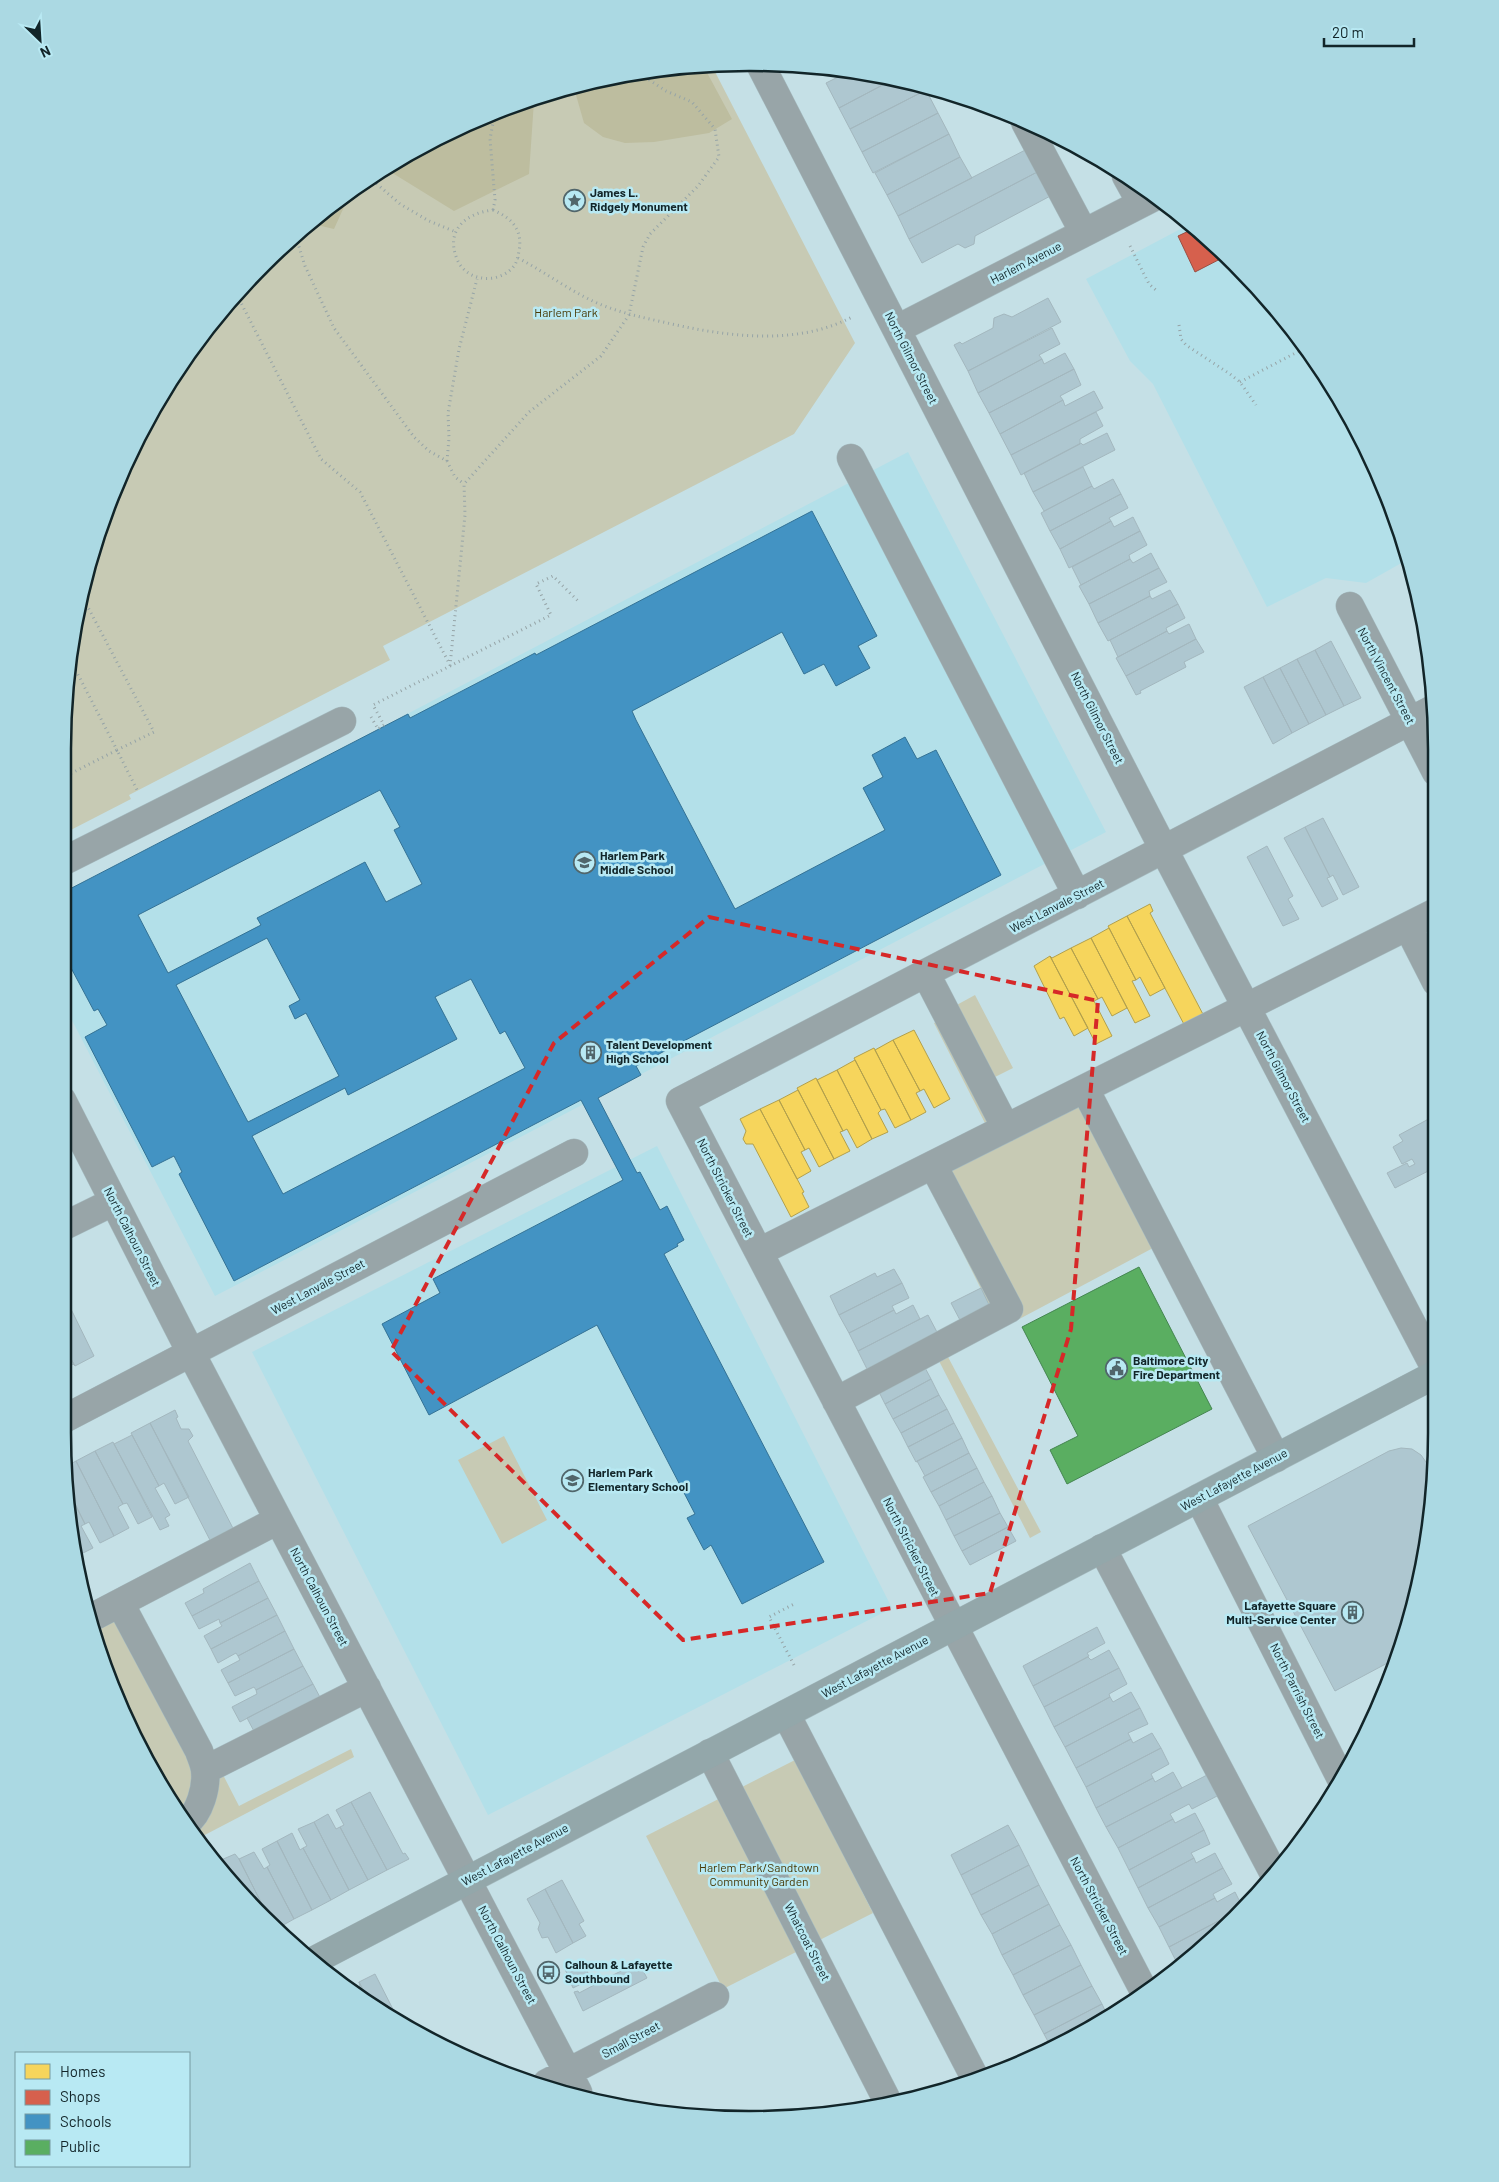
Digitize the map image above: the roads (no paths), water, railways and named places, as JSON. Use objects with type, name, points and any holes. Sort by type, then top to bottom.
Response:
[{"type":"main road","name":"West Lafayette Avenue","points":[[319,1956],[1428,1378]]},
{"type":"street","name":"North Gilmor Street","points":[[764,72],[1164,850],[1428,1355]]},
{"type":"street","points":[[1031,133],[1084,234]]},
{"type":"street","name":"Harlem Avenue","points":[[897,329],[1147,200]]},
{"type":"street","points":[[851,458],[1077,895]]},
{"type":"street","name":"North Vincent Street","points":[[1350,606],[1421,715],[1428,740]]},
{"type":"street","name":"West Lanvale Street","points":[[680,1101],[1421,715]]},
{"type":"street","points":[[71,857],[342,720]]},
{"type":"street","points":[[758,1252],[1428,916]]},
{"type":"street","points":[[1408,927],[1428,966]]},
{"type":"street","points":[[926,974],[1006,1128]]},
{"type":"street","points":[[1085,1089],[1276,1458]]},
{"type":"street","name":"North Stricker Street","points":[[680,1101],[1141,1986]]},
{"type":"street","name":"North Calhoun Street","points":[[71,1118],[191,1353],[467,1880],[565,2083]]},
{"type":"street","name":"West Lanvale Street","points":[[71,1415],[574,1153]]},
{"type":"street","points":[[836,1401],[1009,1309],[933,1165]]},
{"type":"street","points":[[71,1223],[113,1202]]},
{"type":"street","name":"North Parrish Street","points":[[1199,1498],[1337,1772]]},
{"type":"street","points":[[96,1615],[278,1520]]},
{"type":"street","points":[[1102,1548],[1270,1867]]},
{"type":"street","points":[[120,1603],[199,1751],[205,1770],[204,1790],[193,1819]]},
{"type":"street","points":[[205,1770],[367,1688]]},
{"type":"street","points":[[786,1714],[973,2073]]},
{"type":"street","name":"Whatcoat Street","points":[[710,1753],[886,2097]]},
{"type":"street","name":"Small Street","points":[[565,2083],[715,1996]]},
{"type":"place","name":"James L. Ridgely Monument","points":[[574,200]]},
{"type":"place","name":"Harlem Park Middle School","points":[[584,863]]},
{"type":"place","name":"Talent Development High School","points":[[590,1052]]},
{"type":"place","name":"Baltimore City Fire Department","points":[[1117,1368]]},
{"type":"place","name":"Harlem Park Elementary School","points":[[572,1480]]},
{"type":"place","name":"Lafayette Square Multi-Service Center","points":[[1352,1613]]},
{"type":"place","name":"Calhoun & Lafayette Southbound","points":[[549,1972]]},
{"type":"park label","name":"Harlem Park","points":[[566,313]]},
{"type":"park label","name":"Harlem Park/Sandtown Community Garden","points":[[759,1875]]}]
